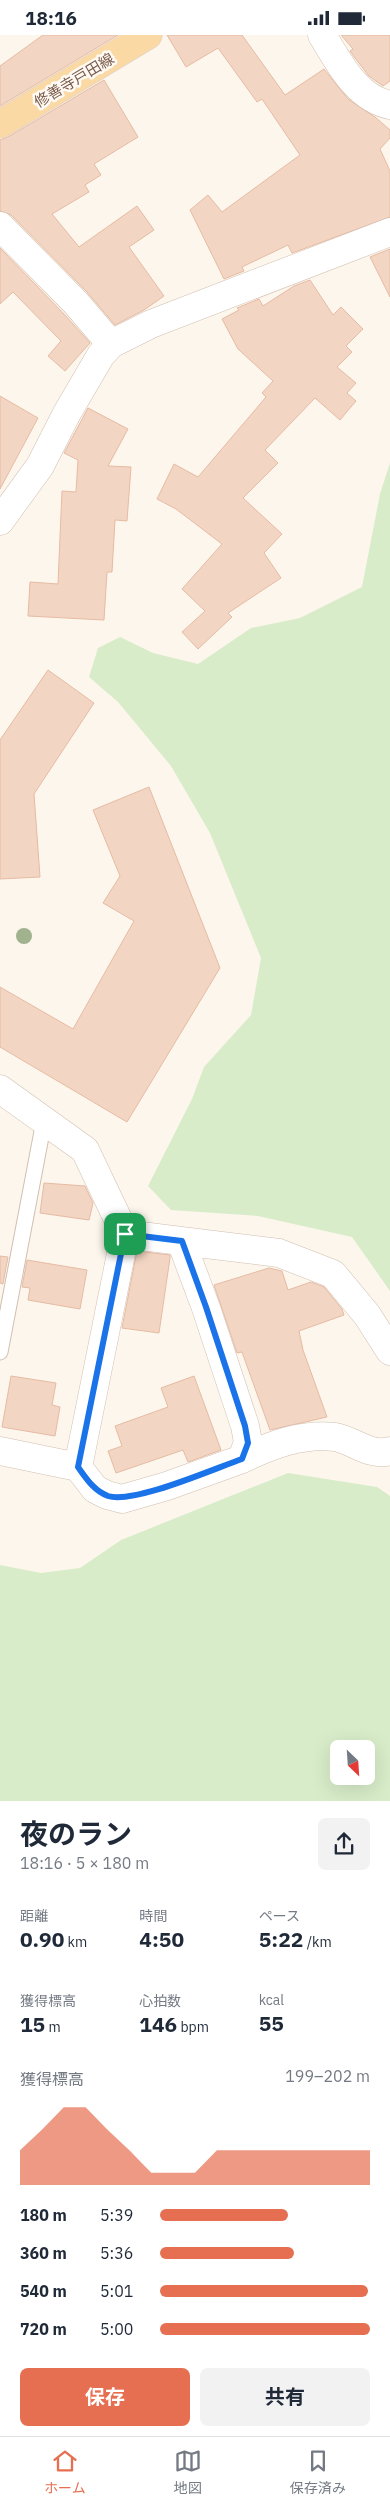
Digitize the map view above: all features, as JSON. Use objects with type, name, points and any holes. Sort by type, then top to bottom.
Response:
[{"type":"main road","name":"修善寺戸田線","points":[[0,124],[148,35]]},
{"type":"street","points":[[322,35],[347,75],[362,91],[381,103],[390,105]]},
{"type":"street","points":[[0,226],[69,296],[111,344]]},
{"type":"street","points":[[0,521],[40,466],[91,372],[101,355],[111,344],[151,324],[390,232]]},
{"type":"street","points":[[0,1089],[85,1149],[125,1234],[78,1467]]},
{"type":"street","points":[[125,1234],[279,1253],[333,1274],[367,1315],[390,1351]]},
{"type":"street","points":[[182,1241],[245,1426],[248,1443],[242,1459]]},
{"type":"street","points":[[0,1451],[78,1467],[95,1489],[122,1499],[167,1486],[242,1459],[272,1445],[304,1438],[336,1437],[367,1450],[390,1451]]},
{"type":"lane","points":[[0,1352],[44,1121]]},
{"type":"green space","points":[[390,463],[390,1291],[352,1237],[258,1216],[171,1210],[148,1186],[192,1099],[204,1067],[251,1015],[261,958],[210,833],[171,766],[118,702],[89,677],[98,648],[120,637],[153,653],[198,664],[251,628],[300,618],[362,587],[380,494]]},
{"type":"green space","points":[[288,1473],[377,1487],[390,1496],[390,1801],[0,1801],[0,1565],[41,1573],[80,1568],[121,1540]]},
{"type":"building","points":[[43,35],[118,35],[0,106],[0,66]]},
{"type":"building","points":[[167,35],[242,35],[285,95],[324,69],[348,99],[375,117],[390,130],[390,138],[380,149],[390,171],[390,217],[292,253],[288,245],[242,267],[244,271],[224,279],[190,210],[208,195],[222,212],[300,155],[262,99],[257,102],[218,48],[186,67]]},
{"type":"building","points":[[341,35],[390,35],[390,81],[383,86],[369,76],[350,51],[353,49]]},
{"type":"building","points":[[104,80],[138,137],[94,164],[101,175],[85,185],[89,192],[52,214],[79,247],[137,206],[154,230],[129,247],[164,296],[144,310],[115,325],[87,292],[11,215],[0,211],[0,140]]},
{"type":"building","points":[[0,248],[90,343],[65,371],[48,356],[61,341],[13,292],[0,304]]},
{"type":"building","points":[[390,249],[390,297],[370,257]]},
{"type":"building","points":[[310,280],[333,315],[341,307],[363,329],[346,346],[352,352],[337,367],[356,383],[347,393],[356,401],[340,420],[315,398],[265,450],[278,463],[243,498],[282,534],[264,553],[281,578],[228,613],[232,617],[198,649],[182,632],[205,611],[182,589],[222,544],[176,509],[157,499],[174,464],[198,477],[266,397],[262,393],[273,381],[238,349],[222,319],[239,310],[237,308],[259,299],[263,306],[294,286]]},
{"type":"building","points":[[0,396],[38,418],[0,489]]},
{"type":"building","points":[[88,408],[128,429],[108,466],[131,467],[127,521],[115,520],[112,572],[107,572],[104,620],[28,616],[30,582],[58,584],[62,491],[76,492],[78,460],[64,453]]},
{"type":"building","points":[[48,670],[94,703],[34,794],[40,877],[0,879],[0,740]]},
{"type":"building","points":[[149,787],[220,968],[127,1122],[0,1047],[0,987],[73,1029],[134,921],[103,903],[120,876],[93,810]]},
{"type":"building","points":[[44,1183],[85,1186],[93,1203],[89,1220],[40,1213]]},
{"type":"building","points":[[137,1251],[170,1255],[159,1333],[122,1328]]},
{"type":"building","points":[[0,1256],[8,1257],[3,1284],[0,1283]]},
{"type":"building","points":[[27,1260],[87,1270],[80,1309],[28,1300],[30,1288],[22,1287]]},
{"type":"building","points":[[269,1268],[282,1271],[288,1290],[311,1282],[324,1287],[342,1309],[344,1315],[299,1331],[303,1350],[327,1417],[270,1430],[242,1352],[237,1353],[214,1285]]},
{"type":"building","points":[[11,1376],[56,1383],[52,1405],[60,1407],[55,1436],[2,1427]]},
{"type":"building","points":[[194,1376],[221,1450],[188,1462],[183,1450],[116,1473],[108,1451],[122,1446],[115,1426],[168,1407],[161,1388]]},
{"type":"route","points":[[125,1234],[182,1241],[236,1396],[248,1443],[242,1459],[167,1486],[122,1499],[95,1489],[78,1467],[125,1234]]}]
